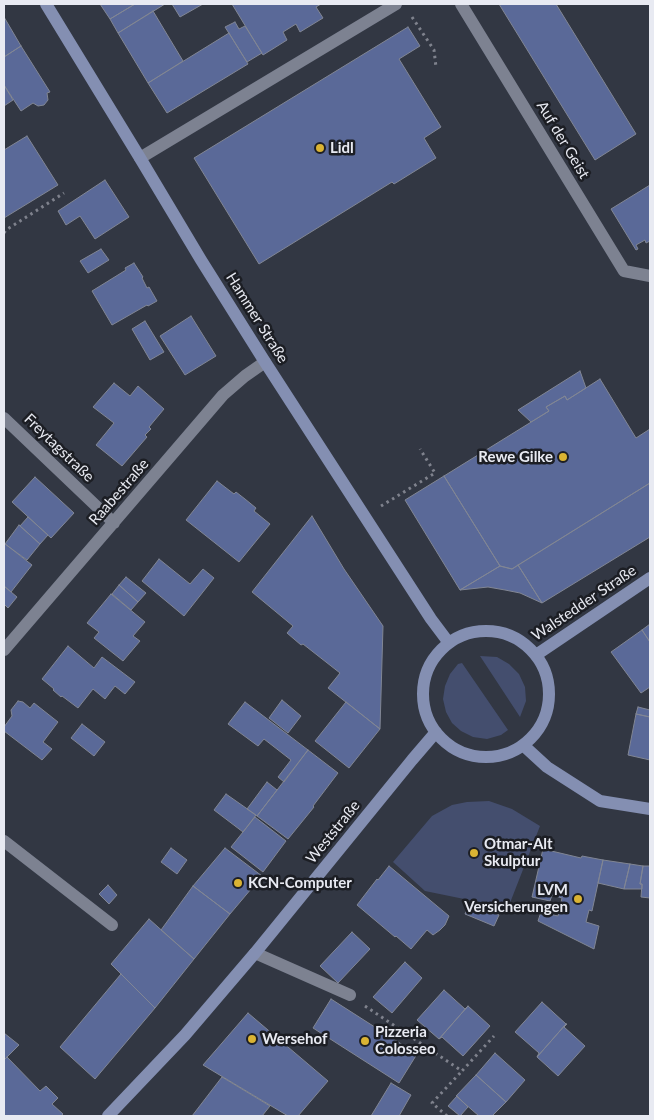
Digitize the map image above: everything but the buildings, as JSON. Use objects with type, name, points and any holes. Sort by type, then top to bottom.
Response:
[{"type":"main road","name":"Hammer Straße","points":[[46,4],[265,362],[431,619],[449,643]]},
{"type":"main road","name":"Walstedder Straße","points":[[536,655],[650,578]]},
{"type":"main road","points":[[485,631],[504,634],[522,641],[536,655],[546,672],[550,692],[546,712],[537,730],[523,745],[506,754],[487,757],[468,754],[450,746],[436,732],[426,715],[423,695],[426,675],[435,658],[449,643],[466,634],[485,631]]},
{"type":"main road","name":"Weststraße","points":[[108,1116],[185,1036],[436,732]]},
{"type":"main road","points":[[523,745],[547,767],[600,800],[650,809]]},
{"type":"street","points":[[140,158],[396,4]]},
{"type":"street","name":"Auf der Geist","points":[[461,4],[624,271],[650,276]]},
{"type":"street","name":"Raabestraße","points":[[4,650],[223,395],[265,362]]},
{"type":"street","name":"Freytagstraße","points":[[4,418],[114,523]]},
{"type":"street","points":[[4,841],[112,925]]},
{"type":"street","points":[[255,952],[350,995]]},
{"type":"path","points":[[409,12],[434,50],[436,67]]},
{"type":"path","points":[[4,233],[64,193]]},
{"type":"path","points":[[397,497],[435,472],[420,449]]},
{"type":"path","points":[[350,995],[462,1071]]},
{"type":"path","points":[[447,1116],[432,1103],[494,1036]]},
{"type":"shaded area","points":[[480,656],[497,657],[509,664],[519,674],[525,687],[526,701],[520,717]]},
{"type":"shaded area","points":[[462,663],[508,730],[501,735],[487,739],[473,737],[461,731],[452,723],[446,712],[443,699],[445,686],[450,674],[458,664]]},
{"type":"shaded area","points":[[489,801],[512,809],[540,826],[508,908],[425,891],[393,862],[432,816],[452,805]]},
{"type":"place","name":"Lidl","points":[[320,148]]},
{"type":"place","name":"Rewe Gilke","points":[[563,457]]},
{"type":"place","name":"Otmar-Alt Skulptur","points":[[474,853]]},
{"type":"place","name":"KCN-Computer","points":[[238,883]]},
{"type":"place","name":"LVM Versicherungen","points":[[578,899]]},
{"type":"place","name":"Wersehof","points":[[252,1039]]},
{"type":"place","name":"Pizzeria Colosseo","points":[[365,1041]]}]
